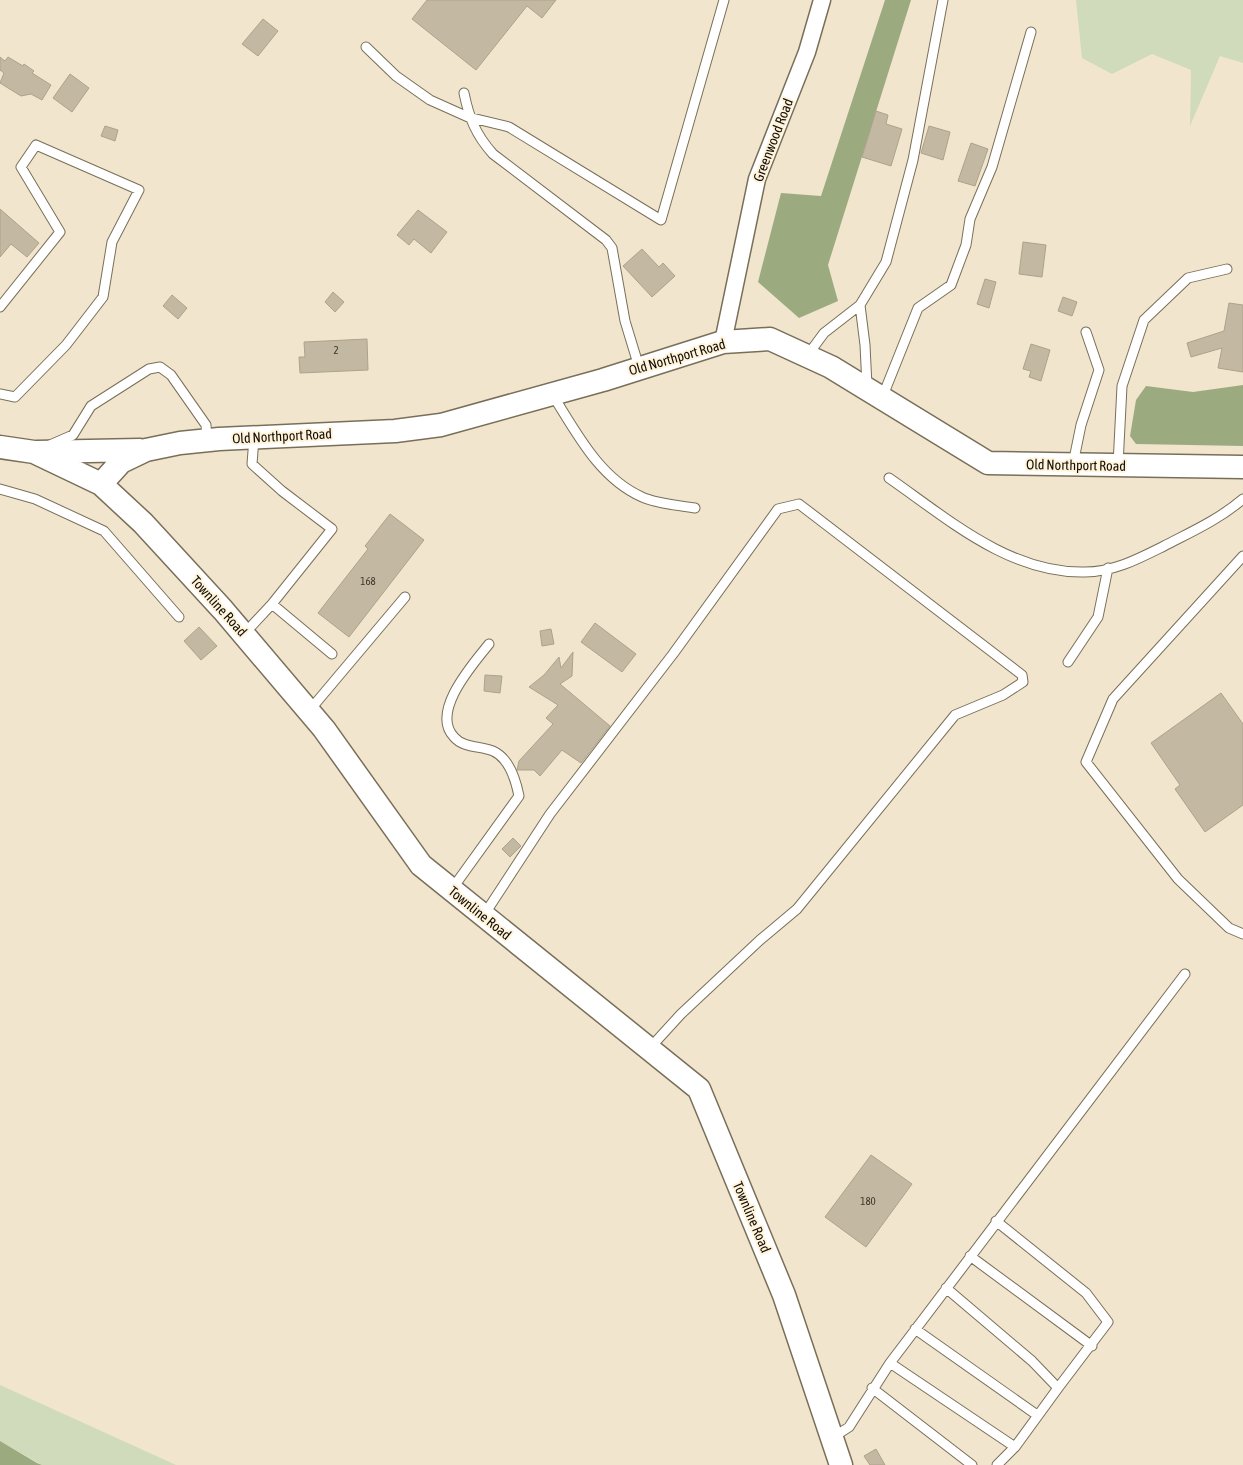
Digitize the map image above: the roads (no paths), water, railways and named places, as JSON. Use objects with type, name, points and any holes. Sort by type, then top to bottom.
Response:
[{"type":"main road","name":"Old Northport Road","points":[[34,452],[146,450],[206,440],[395,431],[441,425],[552,394],[723,342],[770,339],[831,367],[988,463],[1243,467]]},
{"type":"main road","name":"Townline Road","points":[[0,447],[34,452],[101,484],[143,523],[244,634],[309,711],[324,729],[421,865],[699,1089],[784,1295],[841,1465]]},
{"type":"main road","name":"Old Northport Road","points":[[101,484],[121,462],[146,450]]},
{"type":"street","name":"Greenwood Road","points":[[723,342],[757,179],[807,52],[822,0]]},
{"type":"lane","points":[[366,47],[396,76],[430,100],[468,117],[509,127],[661,220],[724,0]]},
{"type":"lane","points":[[807,356],[824,334],[860,305],[886,262],[913,160],[943,0]]},
{"type":"lane","points":[[875,394],[918,308],[951,284],[966,245],[970,219],[992,167],[1031,32]]},
{"type":"lane","points":[[464,93],[468,117],[481,141],[492,154],[606,240],[612,248],[625,321],[639,367]]},
{"type":"lane","points":[[0,306],[60,232],[21,167],[36,145],[140,190],[112,242],[104,296],[66,345],[15,397],[0,394]]},
{"type":"lane","points":[[1118,465],[1122,386],[1144,320],[1188,278],[1227,269]]},
{"type":"lane","points":[[860,305],[865,345],[875,394]]},
{"type":"lane","points":[[1073,465],[1081,425],[1099,370],[1086,332]]},
{"type":"lane","points":[[34,452],[73,435],[91,406],[149,369],[160,367],[170,375],[206,425],[206,440]]},
{"type":"lane","points":[[552,394],[584,445],[616,481],[643,497],[695,508]]},
{"type":"lane","points":[[244,634],[272,604],[332,529],[282,492],[252,464],[254,438]]},
{"type":"lane","points":[[890,478],[983,543],[1043,569],[1086,572],[1129,563],[1222,517],[1243,499]]},
{"type":"lane","points":[[0,489],[35,499],[104,531],[179,617]]},
{"type":"lane","points":[[484,916],[550,814],[667,662],[778,509],[799,504],[1022,674],[1023,682],[1003,694],[955,715],[797,909],[760,940],[688,1007],[649,1049]]},
{"type":"lane","points":[[1243,556],[1113,699],[1086,762],[1178,879],[1229,928],[1243,934]]},
{"type":"lane","points":[[1068,662],[1098,617],[1108,568]]},
{"type":"lane","points":[[309,711],[405,597]]},
{"type":"lane","points":[[272,604],[332,654]]},
{"type":"lane","points":[[451,890],[519,796],[517,784],[509,767],[494,751],[470,746],[454,738],[446,724],[447,712],[454,693],[469,668],[489,644]]},
{"type":"lane","points":[[832,1439],[848,1427],[872,1388],[915,1328],[1184,974]]},
{"type":"lane","points":[[996,1221],[1086,1293],[1108,1322],[1015,1447],[996,1465]]},
{"type":"lane","points":[[970,1256],[1092,1346]]},
{"type":"lane","points":[[946,1288],[1032,1361],[1058,1388]]},
{"type":"lane","points":[[915,1328],[1037,1415]]},
{"type":"lane","points":[[890,1363],[1015,1447]]},
{"type":"lane","points":[[872,1388],[972,1465]]}]
